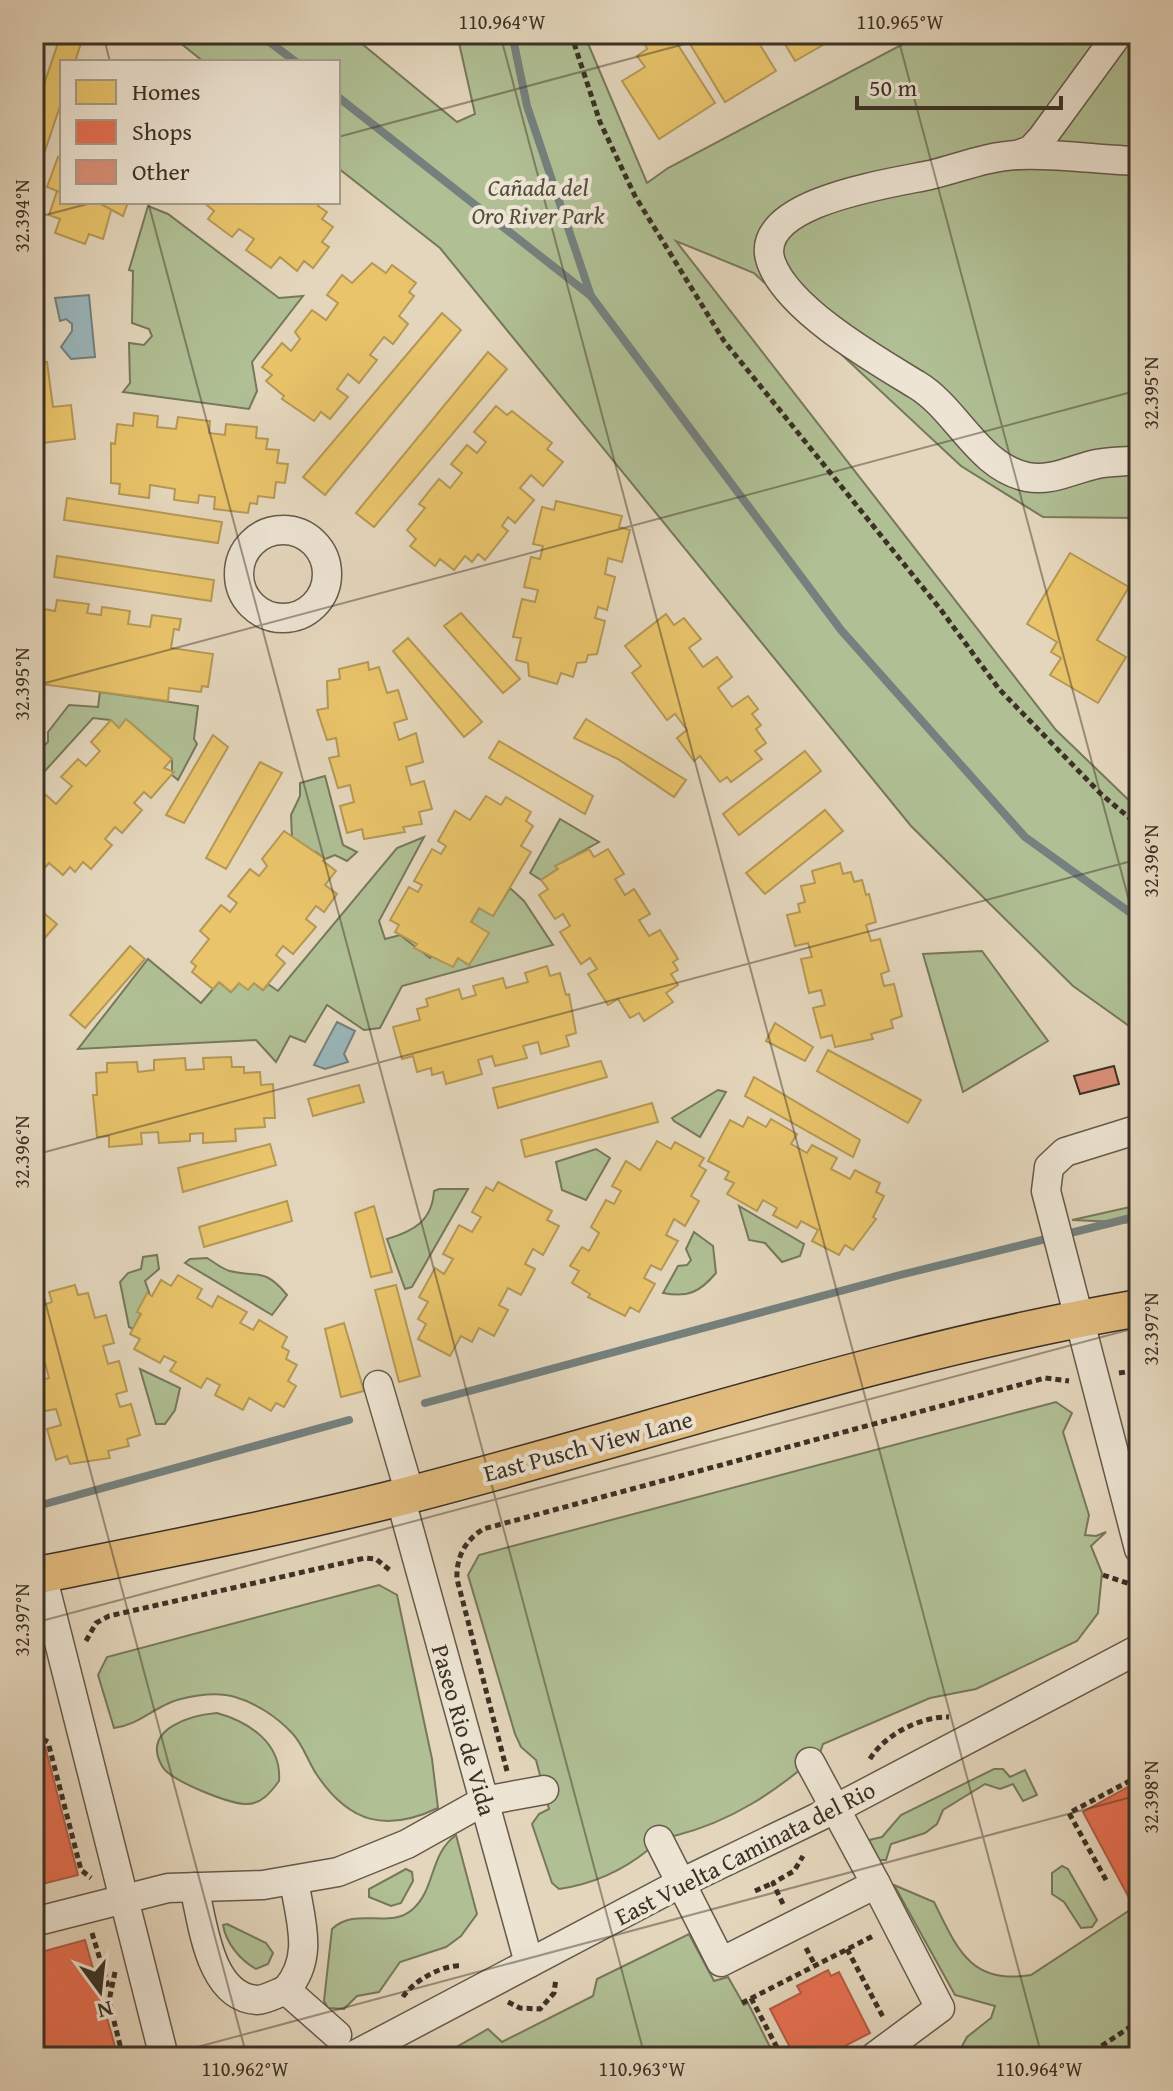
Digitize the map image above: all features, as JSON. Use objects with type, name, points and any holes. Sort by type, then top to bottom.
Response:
[{"type":"main road","name":"East Pusch View Lane","points":[[38,1576],[252,1533],[405,1496],[1004,1335],[1139,1308]]},
{"type":"lane","points":[[1118,34],[1031,150],[857,190],[818,203],[780,225],[770,241],[771,262],[801,301],[826,325],[941,403],[1004,468],[1026,477],[1049,479],[1100,463],[1139,460]]},
{"type":"lane","points":[[1017,155],[1139,161]]},
{"type":"lane","points":[[1139,1129],[1065,1152],[1049,1167],[1048,1207],[1139,1549]]},
{"type":"lane","name":"Paseo Rio de Vida","points":[[378,1385],[405,1496],[497,1799],[529,1963]]},
{"type":"lane","points":[[38,1576],[164,2057]]},
{"type":"lane","name":"East Vuelta Caminata del Rio","points":[[344,2046],[529,1963],[681,1883],[806,1823],[832,1798],[1134,1639]]},
{"type":"lane","points":[[810,1762],[832,1798],[940,2008],[874,2057]]},
{"type":"lane","points":[[34,1922],[168,1888],[263,1885],[338,1872],[407,1844],[497,1799],[544,1790]]},
{"type":"lane","points":[[659,1840],[721,1962],[876,1884]]},
{"type":"lane","points":[[194,1887],[214,1966],[233,1993],[258,2000],[286,1990],[301,1974],[305,1954],[294,1880]]},
{"type":"lane","points":[[286,1990],[344,2046]]},
{"type":"path","points":[[571,34],[600,122],[635,196],[724,341],[941,610],[999,689],[1101,794],[1139,826]]},
{"type":"path","points":[[497,1799],[457,1579],[457,1566],[470,1538],[483,1529],[1045,1378],[1062,1382],[1139,1370]]},
{"type":"path","points":[[82,1654],[96,1623],[109,1616],[272,1582],[365,1558],[376,1559],[391,1571]]},
{"type":"path","points":[[1103,1575],[1120,1578],[1136,1592],[1134,1639]]},
{"type":"path","points":[[832,1798],[862,1769],[877,1747],[933,1716],[961,1715]]},
{"type":"path","points":[[1106,1880],[1069,1813],[1139,1776]]},
{"type":"path","points":[[755,1891],[794,1871],[805,1854],[817,1846],[806,1823]]},
{"type":"path","points":[[773,1883],[815,1965]]},
{"type":"path","points":[[742,2003],[897,1924]]},
{"type":"path","points":[[80,1937],[93,1933],[110,1990]]},
{"type":"path","points":[[847,1949],[888,2024]]},
{"type":"path","points":[[806,1970],[811,1979]]},
{"type":"path","points":[[507,2001],[520,2008],[540,2009],[554,1993],[556,1977]]},
{"type":"path","points":[[751,1998],[782,2057]]},
{"type":"path","points":[[1085,2057],[1139,2021]]},
{"type":"green space","name":"Cañada del Oro River Park","points":[[169,34],[350,34],[457,122],[475,114],[457,34],[584,34],[647,183],[668,168],[922,34],[1139,34],[1139,518],[1043,517],[961,466],[754,273],[676,241],[1056,730],[1139,810],[1139,1033],[1073,986],[911,826],[440,248],[340,170],[340,60],[202,60]]},
{"type":"green space","points":[[148,206],[168,214],[279,298],[303,296],[252,362],[257,391],[249,409],[123,392],[130,383],[129,343],[144,345],[152,336],[149,329],[132,323],[133,271],[129,270]]},
{"type":"green space","points":[[100,692],[198,706],[194,739],[197,744],[178,780],[172,775],[172,759],[127,720],[119,728],[110,720],[93,718],[34,783],[34,754],[48,742],[48,732],[69,705],[98,707]]},
{"type":"green space","points":[[325,776],[343,845],[357,852],[347,861],[335,855],[325,859],[316,852],[313,854],[292,838],[291,815],[300,796],[300,783]]},
{"type":"green space","points":[[560,819],[599,842],[556,866],[558,869],[541,880],[530,873]]},
{"type":"green space","points":[[424,837],[379,921],[385,939],[400,935],[430,958],[433,955],[458,958],[469,965],[471,922],[479,908],[493,916],[510,888],[524,901],[553,945],[402,986],[380,1028],[364,1030],[327,1005],[305,1042],[290,1036],[276,1062],[256,1040],[78,1049],[148,959],[201,1003],[219,982],[231,992],[239,983],[254,983],[263,990],[268,984],[278,991],[397,848]]},
{"type":"green space","points":[[982,951],[1048,1041],[963,1092],[923,954]]},
{"type":"green space","points":[[718,1090],[726,1092],[700,1137],[672,1118]]},
{"type":"green space","points":[[596,1149],[610,1158],[586,1200],[562,1190],[556,1162]]},
{"type":"green space","points":[[468,1189],[412,1287],[405,1289],[387,1239],[420,1223],[430,1210],[434,1191]]},
{"type":"green space","points":[[1139,1205],[1139,1223],[1072,1220]]},
{"type":"green space","points":[[739,1206],[804,1244],[800,1256],[782,1262],[765,1243],[749,1240]]},
{"type":"green space","points":[[694,1232],[713,1246],[716,1273],[693,1292],[680,1295],[663,1293],[678,1266],[687,1265],[691,1260],[686,1249]]},
{"type":"green space","points":[[157,1255],[159,1269],[145,1281],[150,1295],[138,1312],[141,1314],[133,1329],[129,1327],[120,1282],[128,1273],[141,1269],[143,1257]]},
{"type":"green space","points":[[207,1258],[230,1271],[266,1277],[287,1295],[272,1315],[185,1263],[190,1259]]},
{"type":"green space","points":[[140,1369],[180,1388],[175,1410],[165,1424],[156,1424]]},
{"type":"green space","points":[[1056,1402],[1072,1413],[1063,1432],[1089,1515],[1085,1535],[1096,1536],[1106,1532],[1091,1546],[1102,1573],[1098,1613],[1077,1641],[976,1689],[930,1698],[823,1744],[820,1753],[804,1767],[752,1804],[695,1830],[674,1836],[670,1833],[647,1847],[648,1850],[638,1858],[606,1876],[559,1889],[552,1883],[532,1824],[539,1814],[549,1809],[536,1760],[521,1747],[515,1734],[468,1575],[479,1555]]},
{"type":"green space","points":[[379,1585],[397,1595],[432,1759],[438,1808],[402,1820],[386,1821],[356,1813],[330,1791],[296,1737],[286,1727],[258,1707],[227,1695],[179,1700],[134,1722],[114,1728],[98,1675],[107,1657]]},
{"type":"green space","points":[[217,1713],[251,1728],[269,1745],[275,1756],[279,1781],[261,1800],[245,1804],[213,1795],[176,1778],[162,1766],[157,1753],[163,1733],[183,1721]]},
{"type":"green space","points":[[994,1769],[1003,1769],[1010,1777],[1025,1770],[1037,1795],[1023,1801],[1013,1784],[1000,1789],[985,1784],[943,1810],[937,1824],[925,1833],[891,1844],[886,1860],[879,1860],[869,1840],[882,1837],[901,1815]]},
{"type":"green space","points":[[456,1835],[477,1914],[461,1936],[446,1947],[400,1962],[379,1992],[357,1996],[344,2009],[328,2008],[324,2001],[332,1929],[352,1919],[394,1918],[413,1909],[426,1891],[441,1852]]},
{"type":"green space","points":[[1062,1866],[1068,1869],[1097,1920],[1092,1927],[1081,1928],[1064,1902],[1052,1894],[1052,1873]]},
{"type":"green space","points":[[406,1869],[412,1872],[413,1881],[401,1903],[391,1906],[369,1897],[369,1889]]},
{"type":"green space","points":[[894,1885],[934,1902],[968,1960],[993,1974],[1010,1977],[1031,1975],[1139,1904],[1139,2057],[956,2057],[967,2037],[991,2018],[995,2006],[955,1995]]},
{"type":"green space","points":[[227,1924],[266,1943],[273,1953],[268,1964],[256,1969],[239,1956],[225,1932],[223,1925]]},
{"type":"green space","points":[[689,1934],[714,1981],[728,1977],[744,2005],[748,2003],[775,2057],[439,2057],[488,2029],[502,2042],[593,1996],[597,1979]]},
{"type":"water","points":[[89,295],[95,357],[71,359],[61,347],[72,331],[72,324],[66,319],[60,321],[55,298]]},
{"type":"water","points":[[337,1022],[355,1031],[344,1054],[348,1062],[325,1069],[314,1065]]},
{"type":"building: Homes","points":[[61,34],[81,43],[76,60],[60,60],[60,106],[34,184],[34,114]]},
{"type":"building: Homes","points":[[656,34],[671,34],[715,103],[659,139],[622,81],[645,67],[637,56],[647,49],[644,41]]},
{"type":"building: Homes","points":[[684,34],[763,34],[757,40],[776,71],[725,102]]},
{"type":"building: Homes","points":[[779,34],[835,34],[837,37],[795,61]]},
{"type":"building: Homes","points":[[58,157],[60,158],[60,192],[47,187]]},
{"type":"building: Homes","points":[[57,191],[60,192],[60,204],[103,204],[112,207],[103,239],[89,234],[85,244],[55,233],[60,219],[49,215]]},
{"type":"building: Homes","points":[[101,204],[127,204],[123,216]]},
{"type":"building: Homes","points":[[205,204],[320,204],[318,206],[327,212],[322,219],[333,227],[322,242],[329,247],[313,268],[304,261],[297,271],[280,257],[271,268],[246,250],[254,239],[239,229],[232,237],[208,219],[214,211]]},
{"type":"building: Homes","points":[[372,263],[386,273],[392,265],[416,283],[409,292],[414,296],[399,316],[408,324],[393,344],[384,337],[370,355],[377,360],[359,383],[348,374],[337,389],[348,397],[330,419],[321,412],[314,421],[282,399],[284,396],[266,381],[272,375],[262,367],[282,343],[291,351],[300,339],[295,332],[312,310],[326,320],[338,303],[327,295],[342,275],[352,283]]},
{"type":"building: Homes","points":[[442,313],[461,330],[325,495],[303,477]]},
{"type":"building: Homes","points":[[34,316],[40,361],[47,362],[53,407],[71,405],[75,439],[34,444]]},
{"type":"building: Homes","points":[[488,352],[507,369],[374,527],[356,513]]},
{"type":"building: Homes","points":[[496,406],[507,415],[512,411],[552,443],[547,449],[563,462],[543,486],[531,475],[520,488],[534,500],[515,523],[508,517],[502,526],[508,531],[485,560],[478,554],[472,562],[465,556],[454,570],[440,559],[435,566],[410,546],[416,539],[407,530],[425,508],[419,504],[439,479],[450,488],[462,473],[451,464],[467,445],[477,453],[486,442],[474,432]]},
{"type":"building: Homes","points":[[134,413],[158,416],[157,427],[176,429],[178,417],[210,421],[209,433],[225,435],[226,424],[257,427],[256,438],[268,439],[266,449],[279,450],[277,463],[288,464],[285,483],[276,482],[274,498],[258,496],[257,504],[250,503],[248,513],[214,509],[215,497],[199,495],[198,503],[174,500],[175,489],[150,485],[149,498],[119,494],[120,484],[111,483],[111,443],[115,444],[117,424],[133,426]]},
{"type":"building: Homes","points":[[67,498],[222,522],[218,543],[64,520]]},
{"type":"building: Homes","points":[[556,501],[622,516],[619,527],[630,530],[622,562],[608,558],[605,574],[615,577],[607,610],[598,607],[595,618],[605,621],[597,654],[588,655],[586,662],[577,663],[573,677],[561,673],[557,684],[529,676],[528,663],[516,660],[521,638],[513,637],[522,599],[535,602],[538,590],[524,587],[531,557],[540,559],[543,546],[533,544],[542,507],[554,510]]},
{"type":"building: Homes","points":[[1070,553],[1129,587],[1097,640],[1126,657],[1098,703],[1050,675],[1061,658],[1051,652],[1057,642],[1027,624]]},
{"type":"building: Homes","points":[[57,556],[214,580],[211,601],[54,577]]},
{"type":"building: Homes","points":[[57,600],[89,604],[87,613],[101,615],[102,607],[130,611],[128,624],[150,627],[152,615],[181,619],[179,630],[174,629],[171,648],[213,654],[208,687],[202,686],[201,692],[169,688],[168,701],[41,684],[43,672],[35,671],[38,650],[34,649],[34,629],[41,630],[44,609],[55,611]]},
{"type":"building: Homes","points":[[461,613],[520,679],[503,693],[444,626]]},
{"type":"building: Homes","points":[[666,614],[674,625],[684,618],[701,639],[689,648],[703,667],[717,657],[732,677],[718,688],[732,707],[748,696],[758,709],[752,714],[761,725],[756,729],[766,743],[755,751],[762,759],[731,782],[727,777],[720,782],[700,756],[694,761],[677,738],[687,730],[675,714],[667,720],[632,673],[641,666],[625,646]]},
{"type":"building: Homes","points":[[408,638],[482,722],[464,737],[393,651]]},
{"type":"building: Homes","points":[[368,662],[369,670],[379,667],[387,693],[398,690],[407,719],[394,723],[399,740],[416,733],[423,762],[406,767],[411,785],[424,781],[432,809],[419,812],[422,824],[403,827],[405,832],[364,839],[362,829],[347,833],[340,806],[354,802],[350,785],[338,788],[329,758],[339,756],[336,738],[327,740],[317,710],[328,708],[327,681],[340,679],[339,669]]},
{"type":"building: Homes","points":[[126,719],[172,759],[164,768],[174,772],[151,798],[144,792],[134,803],[142,810],[122,833],[115,827],[105,839],[112,845],[91,869],[83,862],[75,872],[70,867],[63,875],[49,863],[42,871],[34,864],[34,833],[42,823],[34,816],[34,809],[46,795],[56,804],[72,786],[61,777],[78,759],[86,766],[100,751],[91,742],[111,720],[119,728]]},
{"type":"building: Homes","points":[[586,719],[686,780],[674,797],[618,759],[574,738]]},
{"type":"building: Homes","points":[[213,735],[228,747],[184,823],[166,815]]},
{"type":"building: Homes","points":[[499,741],[593,796],[585,814],[489,758]]},
{"type":"building: Homes","points":[[805,751],[821,771],[739,835],[723,814]]},
{"type":"building: Homes","points":[[260,762],[282,773],[226,869],[206,858]]},
{"type":"building: Homes","points":[[486,796],[501,805],[506,797],[531,812],[526,821],[533,826],[521,846],[531,852],[493,916],[479,908],[471,922],[489,933],[469,965],[458,958],[453,967],[414,948],[417,944],[395,932],[399,925],[390,920],[409,887],[418,892],[422,885],[414,881],[432,849],[441,854],[446,846],[438,841],[455,811],[470,820]]},
{"type":"building: Homes","points":[[825,810],[843,831],[765,894],[746,873]]},
{"type":"building: Homes","points":[[284,831],[325,859],[323,861],[336,871],[325,885],[337,894],[324,912],[316,906],[306,919],[316,927],[293,954],[283,946],[276,955],[285,963],[263,990],[254,983],[248,990],[239,983],[231,992],[219,982],[213,989],[192,972],[196,966],[191,962],[209,939],[200,931],[221,905],[230,912],[237,903],[228,896],[250,869],[259,876],[267,866],[262,859]]},
{"type":"building: Homes","points":[[589,849],[594,857],[608,849],[624,874],[615,879],[625,895],[634,889],[650,914],[639,920],[649,936],[660,930],[678,959],[673,962],[678,970],[671,974],[678,985],[666,993],[673,1002],[644,1021],[639,1013],[630,1018],[618,999],[608,1005],[588,974],[597,969],[590,958],[581,964],[560,932],[570,926],[563,914],[555,919],[539,895],[548,889],[541,880],[558,869],[555,866]]},
{"type":"building: Homes","points":[[840,863],[843,874],[851,872],[854,882],[862,880],[866,895],[869,894],[876,922],[866,925],[871,941],[880,939],[889,971],[881,974],[884,986],[894,984],[902,1016],[891,1020],[893,1028],[871,1034],[873,1039],[835,1047],[832,1035],[821,1038],[813,1008],[825,1005],[821,990],[809,993],[801,959],[812,957],[808,943],[795,946],[787,915],[800,912],[798,904],[805,902],[801,886],[815,883],[812,871]]},
{"type":"building: Homes","points":[[34,905],[57,924],[34,950]]},
{"type":"building: Homes","points":[[130,946],[145,959],[85,1028],[70,1015]]},
{"type":"building: Homes","points":[[547,966],[550,976],[560,973],[566,995],[569,994],[576,1033],[566,1036],[569,1046],[541,1054],[538,1042],[523,1046],[527,1058],[495,1066],[492,1056],[478,1060],[482,1074],[446,1084],[443,1072],[432,1075],[431,1068],[417,1072],[413,1056],[402,1059],[393,1027],[420,1020],[417,1009],[428,1006],[426,999],[459,989],[462,999],[476,995],[473,986],[503,978],[506,988],[528,982],[525,973]]},
{"type":"building: Homes","points":[[775,1023],[813,1047],[805,1061],[766,1041]]},
{"type":"building: Homes","points":[[828,1050],[921,1100],[908,1123],[817,1071]]},
{"type":"building: Homes","points":[[231,1057],[232,1067],[244,1067],[244,1073],[260,1072],[261,1085],[273,1084],[275,1118],[264,1118],[265,1127],[235,1129],[236,1141],[203,1143],[203,1133],[190,1134],[190,1141],[159,1143],[158,1132],[141,1133],[142,1144],[109,1147],[109,1136],[97,1137],[93,1095],[97,1095],[96,1073],[107,1072],[107,1063],[137,1062],[138,1072],[154,1070],[154,1060],[185,1058],[186,1070],[204,1069],[203,1058]]},
{"type":"building: Homes","points":[[601,1061],[607,1077],[498,1108],[493,1088]]},
{"type":"building: Homes","points":[[754,1077],[860,1140],[853,1157],[745,1096]]},
{"type":"building: Homes","points":[[359,1085],[364,1102],[313,1116],[308,1099]]},
{"type":"building: Homes","points":[[652,1103],[658,1122],[525,1157],[521,1140]]},
{"type":"building: Homes","points":[[748,1117],[766,1127],[771,1119],[797,1134],[791,1144],[807,1153],[812,1145],[837,1158],[831,1169],[850,1179],[855,1170],[880,1183],[876,1192],[884,1196],[873,1217],[876,1219],[853,1250],[845,1245],[839,1255],[812,1241],[818,1230],[801,1221],[797,1228],[773,1215],[777,1208],[763,1200],[757,1211],[727,1194],[734,1183],[725,1179],[729,1172],[708,1161],[730,1120],[743,1127]]},
{"type":"building: Homes","points":[[657,1141],[671,1149],[675,1142],[704,1158],[699,1166],[706,1170],[691,1196],[699,1201],[685,1226],[674,1219],[666,1235],[678,1241],[661,1270],[651,1265],[644,1278],[655,1284],[639,1312],[630,1307],[625,1316],[588,1297],[590,1294],[572,1283],[579,1271],[570,1266],[582,1247],[589,1251],[599,1233],[591,1227],[606,1200],[614,1204],[621,1191],[612,1186],[626,1161],[640,1170]]},
{"type":"building: Homes","points":[[270,1144],[276,1165],[183,1192],[178,1168]]},
{"type":"building: Homes","points":[[498,1182],[552,1211],[547,1220],[559,1226],[543,1255],[533,1249],[525,1264],[535,1269],[521,1295],[508,1288],[499,1305],[508,1310],[494,1336],[479,1328],[472,1342],[461,1336],[450,1356],[418,1339],[426,1324],[418,1319],[428,1302],[419,1297],[435,1268],[444,1274],[453,1259],[443,1254],[459,1225],[472,1232],[481,1217],[472,1212],[486,1187],[493,1191]]},
{"type":"building: Homes","points":[[287,1201],[292,1221],[204,1247],[199,1227]]},
{"type":"building: Homes","points":[[374,1206],[392,1272],[371,1277],[355,1213]]},
{"type":"building: Homes","points":[[38,1233],[44,1253],[34,1256],[34,1234]]},
{"type":"building: Homes","points":[[178,1275],[202,1289],[197,1298],[212,1307],[218,1296],[247,1312],[240,1323],[253,1330],[259,1320],[287,1337],[282,1347],[289,1351],[286,1359],[297,1365],[288,1381],[296,1386],[284,1407],[276,1403],[271,1411],[249,1398],[243,1410],[215,1395],[220,1385],[207,1378],[201,1388],[170,1371],[176,1362],[164,1356],[160,1363],[134,1349],[140,1339],[130,1334],[141,1314],[137,1312],[147,1293],[152,1296],[161,1280],[171,1286]]},
{"type":"building: Homes","points":[[75,1285],[78,1295],[88,1293],[95,1318],[106,1315],[114,1343],[103,1346],[108,1364],[119,1361],[127,1391],[116,1394],[120,1407],[131,1404],[140,1435],[127,1439],[129,1446],[108,1451],[110,1458],[70,1464],[67,1456],[56,1460],[47,1429],[61,1425],[56,1409],[45,1411],[35,1382],[49,1378],[45,1363],[34,1366],[34,1324],[42,1322],[38,1307],[52,1302],[49,1292]]},
{"type":"building: Homes","points":[[396,1285],[420,1376],[399,1382],[375,1290]]},
{"type":"building: Homes","points":[[344,1323],[364,1391],[341,1397],[325,1329]]},
{"type":"building: Shops","points":[[34,1737],[45,1746],[78,1875],[34,1886]]},
{"type":"building: Shops","points":[[1135,1783],[1139,1784],[1139,1904],[1134,1907],[1083,1812]]},
{"type":"building: Shops","points":[[85,1940],[118,2057],[37,2057],[34,1954]]},
{"type":"building: Shops","points":[[828,1970],[831,1976],[839,1972],[870,2033],[833,2052],[833,2057],[795,2057],[770,2009],[801,1993],[797,1986]]},
{"type":"building: Other","points":[[1114,1066],[1119,1084],[1080,1094],[1074,1076]]},
{"type":"waterway","points":[[259,34],[293,60]]},
{"type":"waterway","points":[[512,34],[527,106],[591,296],[841,630],[1025,837],[1139,919]]},
{"type":"waterway","points":[[340,99],[591,296]]},
{"type":"waterway","points":[[425,1403],[900,1275],[1139,1216]]},
{"type":"waterway","points":[[34,1507],[349,1420]]}]
